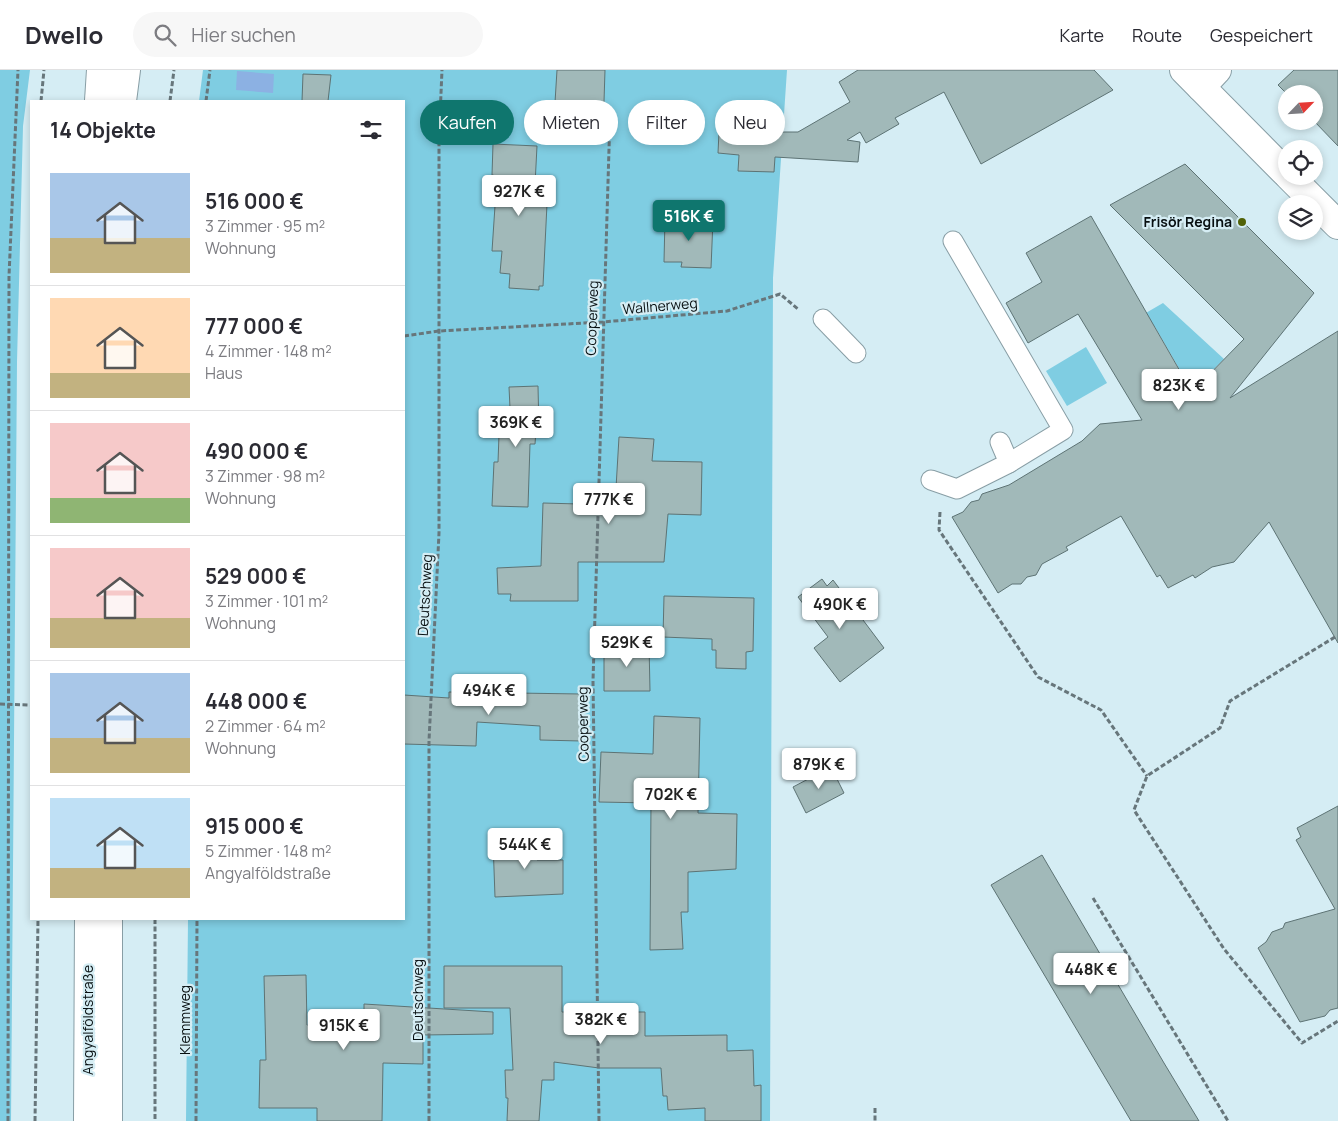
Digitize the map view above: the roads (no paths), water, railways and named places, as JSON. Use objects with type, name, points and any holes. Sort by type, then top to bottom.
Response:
[{"type":"main road","points":[[99,100],[101,70]]},
{"type":"main road","points":[[122,100],[126,70]]},
{"type":"main road","points":[[1200,76],[1278,164]]},
{"type":"main road","points":[[1298,185],[1338,225]]},
{"type":"main road","name":"Angyalföldstraße","points":[[88,1121],[89,920]]},
{"type":"main road","name":"Angyalföldstraße","points":[[108,920],[108,1121]]},
{"type":"lane","points":[[931,480],[957,489],[1010,463],[1063,430],[953,241]]},
{"type":"lane","points":[[823,319],[856,353]]},
{"type":"lane","points":[[1000,442],[1010,463]]},
{"type":"place","name":"Frisör Regina","points":[[1242,222]]}]
